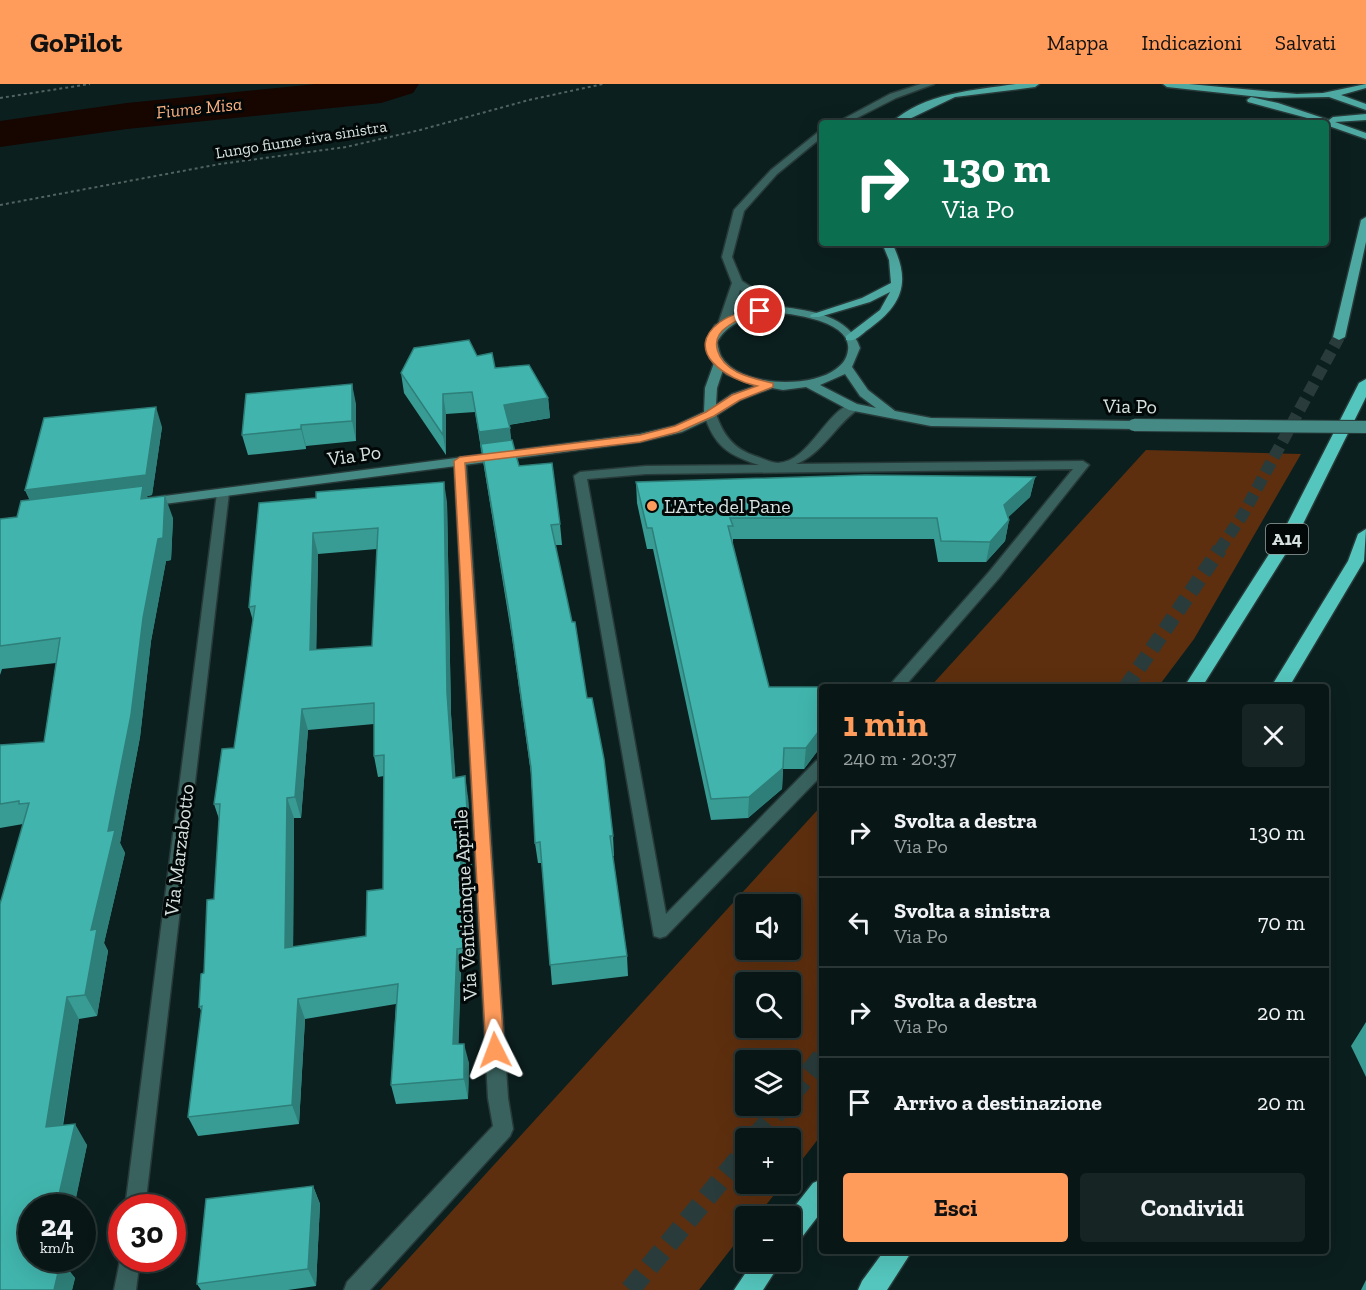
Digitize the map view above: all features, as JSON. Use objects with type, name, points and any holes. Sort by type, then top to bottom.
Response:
[{"type":"highway","name":"A14","points":[[1195,684],[1290,534],[1366,383]]},
{"type":"highway","points":[[1282,684],[1356,561],[1366,534]]},
{"type":"highway","points":[[801,1218],[819,1195]]},
{"type":"highway","points":[[871,1290],[897,1254]]},
{"type":"highway","points":[[747,1290],[760,1272]]},
{"type":"main road","points":[[900,120],[953,95],[1035,84]]},
{"type":"main road","points":[[1167,84],[1275,94],[1332,95],[1366,106]]},
{"type":"main road","points":[[1174,85],[1275,105],[1321,120]]},
{"type":"main road","points":[[1332,95],[1366,85]]},
{"type":"main road","points":[[1329,121],[1366,117]]},
{"type":"main road","points":[[1329,123],[1366,136]]},
{"type":"main road","points":[[1339,337],[1366,220]]},
{"type":"main road","points":[[850,338],[883,313],[893,301],[899,274],[887,246]]},
{"type":"main road","points":[[814,315],[850,306],[896,285]]},
{"type":"street","points":[[846,120],[893,96],[930,84]]},
{"type":"street","points":[[781,310],[737,283],[727,257],[740,210],[774,172],[819,134]]},
{"type":"street","points":[[724,324],[737,283]]},
{"type":"street","points":[[853,407],[838,417],[816,445],[801,458],[777,467],[741,455],[724,442],[716,432],[710,414],[711,388],[719,364],[712,354],[710,343],[715,333],[724,324],[740,316],[760,311],[781,310],[814,315],[842,329],[850,338],[854,348],[852,358],[846,367],[864,393],[894,416]]},
{"type":"street","name":"Via Po","points":[[719,364],[731,374],[748,381],[769,385],[808,384],[824,380],[846,367]]},
{"type":"street","name":"Via Po","points":[[808,384],[853,407],[894,416],[952,423],[1366,427]]},
{"type":"street","name":"Via Po","points":[[141,503],[640,438],[678,429],[710,414],[736,398],[769,385]]},
{"type":"street","name":"Via Venticinque Aprile","points":[[355,1290],[503,1129],[498,1098],[460,461]]},
{"type":"street","points":[[819,768],[660,931],[580,477],[646,470],[1083,465],[994,575],[898,684]]},
{"type":"street","name":"Via Marzabotto","points":[[137,1194],[223,493]]},
{"type":"street","points":[[125,1290],[127,1272]]},
{"type":"path","points":[[0,98],[90,84]]},
{"type":"path","name":"Lungo fiume riva sinistra","points":[[0,205],[220,164],[346,147],[420,130],[529,100],[603,84]]},
{"type":"shaded area","points":[[1146,450],[1301,454],[1194,639],[1160,684],[933,684]]},
{"type":"shaded area","points":[[819,808],[819,1138],[801,1161],[801,1128],[735,1128],[735,1194],[775,1194],[765,1206],[735,1206],[735,1244],[699,1290],[380,1290],[735,900],[735,960],[801,960],[801,894],[741,894]]},
{"type":"building","points":[[469,340],[477,356],[492,353],[495,368],[529,365],[548,398],[504,405],[510,428],[479,432],[472,392],[443,394],[443,435],[401,373],[414,348]]},
{"type":"building","points":[[352,384],[352,421],[301,425],[301,429],[242,435],[246,394]]},
{"type":"building","points":[[156,407],[146,475],[25,490],[44,418]]},
{"type":"building","points":[[512,440],[519,466],[552,463],[560,524],[551,525],[572,622],[575,622],[587,698],[592,698],[604,759],[613,836],[610,836],[627,956],[550,965],[540,842],[535,843],[531,768],[510,618],[481,444]]},
{"type":"building","points":[[866,475],[1035,477],[1004,505],[1009,520],[990,542],[941,541],[937,518],[730,518],[733,526],[728,526],[769,687],[819,687],[819,731],[806,748],[784,748],[783,768],[749,797],[711,799],[652,528],[647,528],[636,482]]},
{"type":"building","points":[[444,482],[447,693],[453,778],[465,776],[469,845],[460,846],[465,948],[457,949],[453,1044],[464,1044],[464,1079],[391,1085],[398,984],[298,999],[292,1105],[188,1117],[202,1006],[199,1007],[201,974],[204,973],[207,900],[214,899],[220,804],[214,804],[222,749],[234,748],[255,606],[249,607],[259,503],[316,498],[316,492]],"holes":[[[378,528],[372,646],[310,650],[313,533]],[[374,703],[374,756],[384,755],[383,889],[367,891],[366,936],[285,948],[287,798],[295,797],[302,709]]]},
{"type":"building","points":[[143,486],[141,499],[165,496],[163,538],[158,539],[143,618],[131,715],[108,831],[115,830],[91,930],[97,929],[85,995],[67,997],[46,1127],[75,1124],[59,1194],[18,1194],[18,1272],[58,1272],[54,1290],[0,1290],[0,904],[29,803],[19,804],[19,801],[0,804],[0,745],[44,742],[60,638],[0,646],[0,519],[17,517],[21,501]]},
{"type":"building","points":[[313,1186],[308,1269],[197,1284],[206,1199]]},
{"type":"waterway","name":"Fiume Misa","points":[[0,134],[127,116],[381,90],[398,84]]},
{"type":"tunnel","points":[[1219,550],[1242,516],[1339,337]]},
{"type":"tunnel","points":[[1128,684],[1220,549]]},
{"type":"tunnel","points":[[801,1083],[819,1061]]},
{"type":"tunnel","points":[[763,1128],[774,1116]]},
{"type":"tunnel","points":[[630,1290],[735,1163]]},
{"type":"place","name":"L'Arte del Pane","points":[[652,506]]},
{"type":"route","points":[[495,1050],[460,461],[640,438],[678,429],[710,414],[736,398],[769,385],[748,381],[731,374],[719,364],[712,354],[710,343],[715,333],[724,324],[740,316],[760,311]]}]
